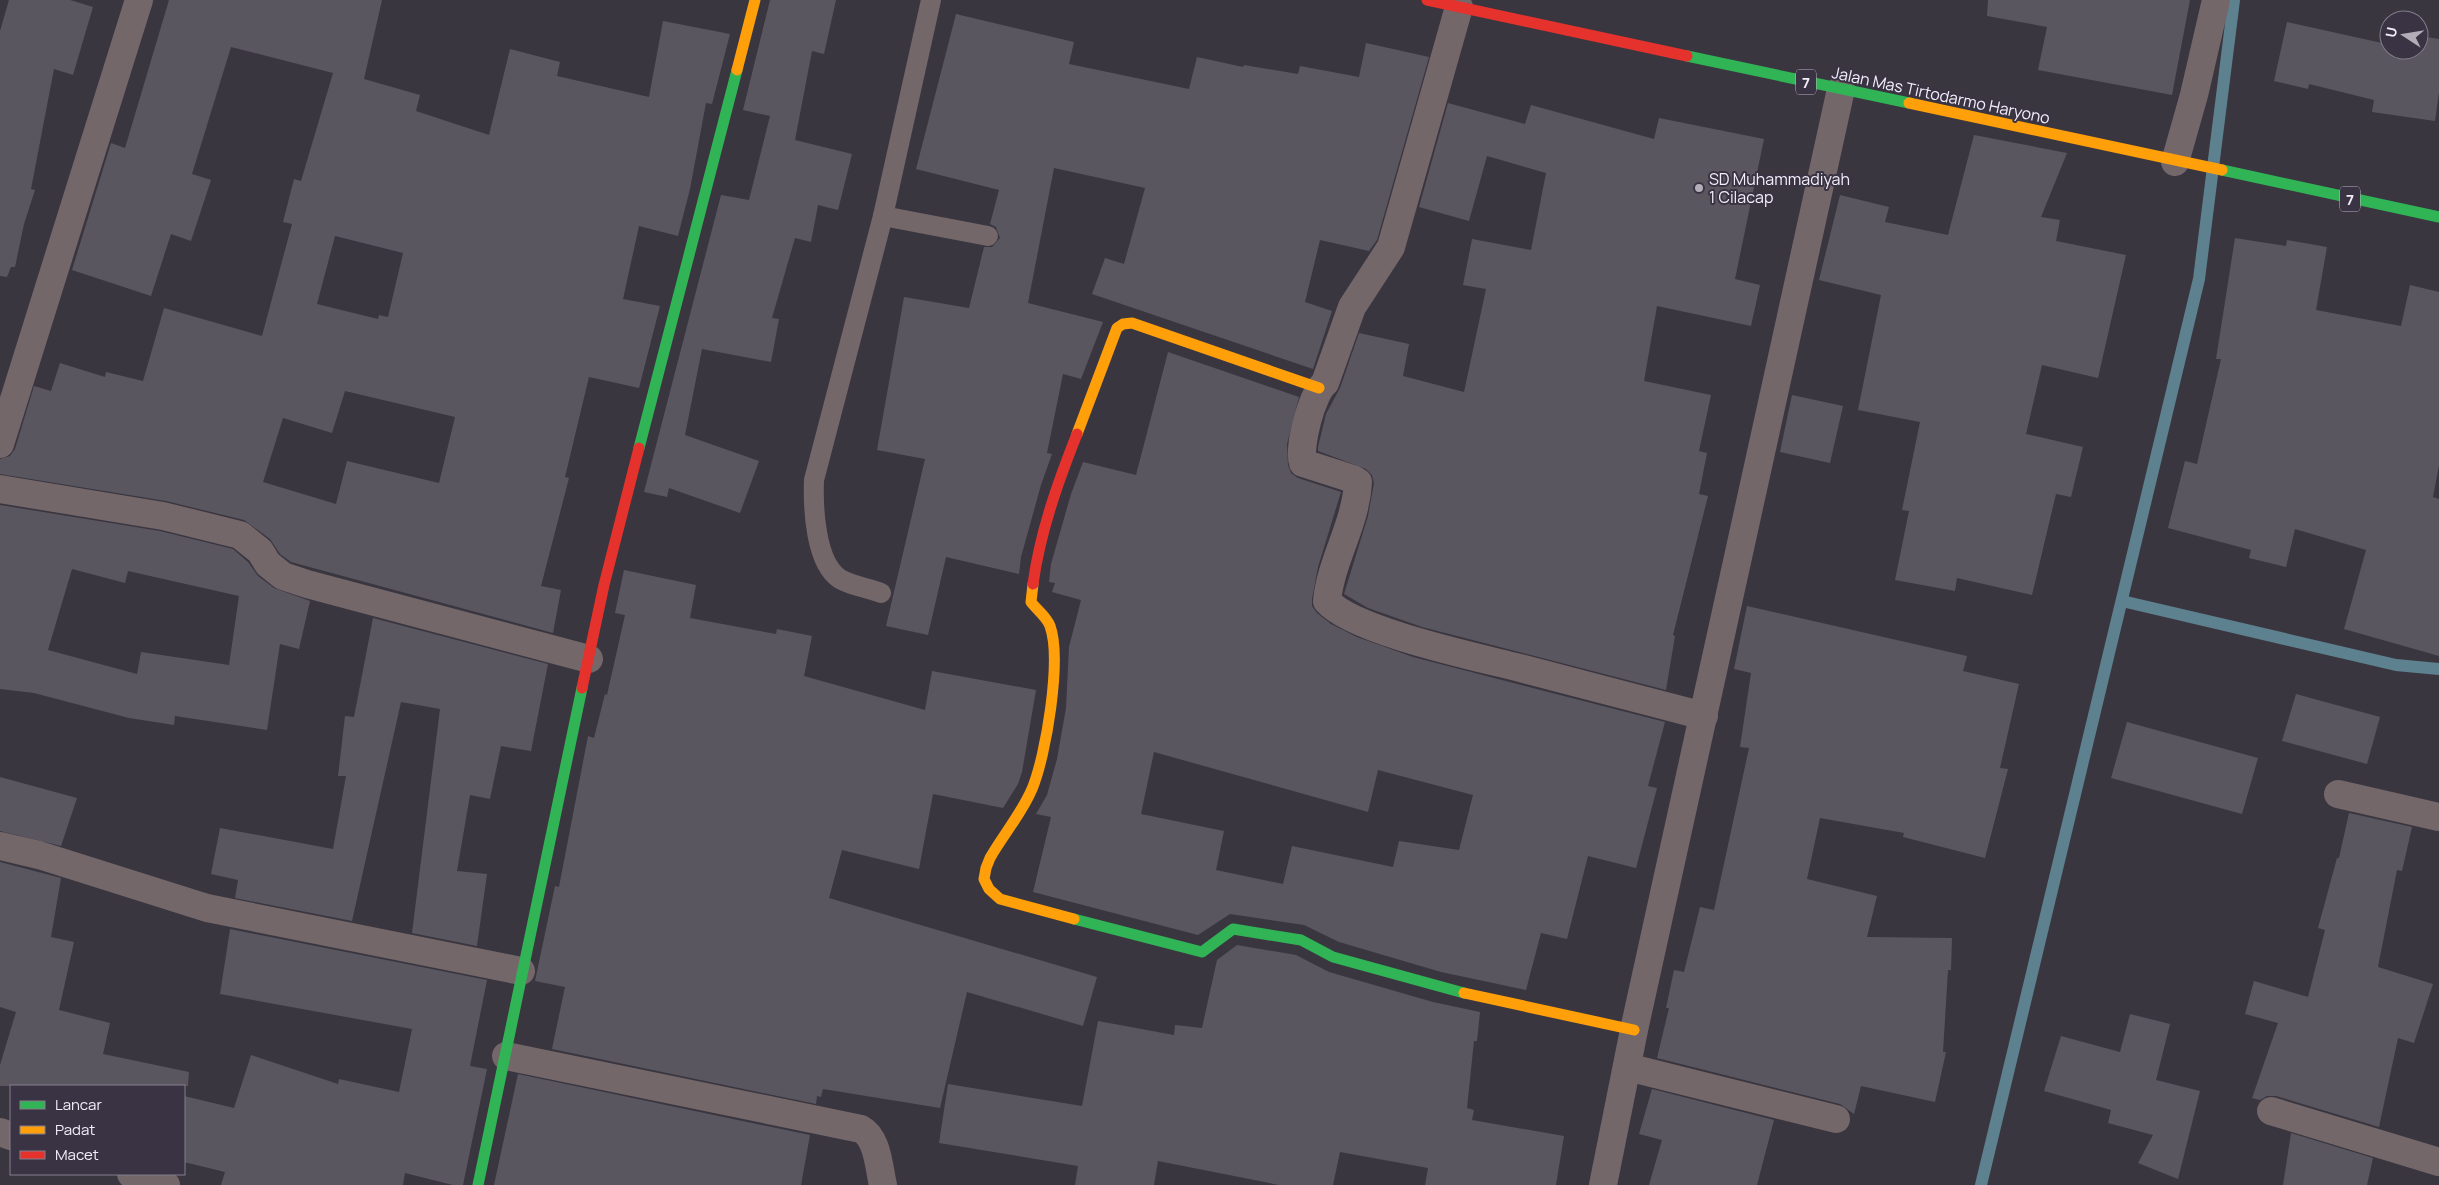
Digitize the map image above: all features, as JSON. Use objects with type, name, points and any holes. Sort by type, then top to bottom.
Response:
[{"type":"main road","points":[[478,1185],[506,1056],[521,971],[604,584],[755,0]]},
{"type":"main road","name":"Jalan Mas Tirtodarmo Haryono","points":[[1427,0],[2180,162]]},
{"type":"main road","name":"7","points":[[2180,162],[2439,218]]},
{"type":"main road","points":[[1319,388],[1132,323],[1123,324],[1116,328],[1056,489],[1036,561],[1030,602],[1050,625],[1054,646],[1052,686],[1045,735],[1033,789],[1005,837],[989,859],[984,876],[988,888],[1000,900],[1185,949],[1202,952],[1233,929],[1246,929],[1301,940],[1333,957],[1437,987],[1634,1030]]},
{"type":"street","points":[[0,444],[139,0]]},
{"type":"street","points":[[2180,162],[2216,0]]},
{"type":"street","points":[[1459,7],[1391,247],[1352,307],[1324,383],[1314,397],[1304,439],[1301,458],[1303,463],[1358,482],[1357,496],[1347,534],[1335,563],[1328,588],[1327,601],[1334,609],[1371,626],[1435,646],[1704,716]]},
{"type":"street","points":[[1603,1185],[1634,1030],[1841,89]]},
{"type":"street","points":[[0,488],[163,516],[240,535],[260,551],[268,564],[283,576],[307,584],[589,658]]},
{"type":"street","points":[[2338,794],[2439,817]]},
{"type":"street","points":[[0,846],[39,855],[207,908],[521,971]]},
{"type":"street","points":[[506,1056],[862,1129],[868,1134],[874,1147],[883,1185]]},
{"type":"street","points":[[1626,1067],[1836,1119]]},
{"type":"street","points":[[2271,1111],[2439,1162]]},
{"type":"street","points":[[134,1175],[166,1185]]},
{"type":"lane","points":[[881,593],[840,578],[826,560],[813,516],[814,480],[883,216],[931,0]]},
{"type":"lane","points":[[883,216],[988,236]]},
{"type":"building","points":[[9,0],[70,0],[93,7],[73,75],[54,69],[31,189],[35,190],[24,224],[15,267],[11,267],[7,277],[0,276],[0,31]]},
{"type":"building","points":[[169,0],[382,0],[364,79],[420,95],[416,111],[489,135],[510,49],[560,62],[557,76],[649,97],[663,21],[730,34],[712,104],[706,103],[690,189],[678,236],[639,226],[623,299],[660,306],[639,388],[589,377],[565,477],[569,478],[541,586],[561,590],[553,633],[291,562],[280,554],[270,539],[244,520],[166,501],[0,474],[0,459],[10,456],[15,449],[34,386],[51,391],[60,363],[105,377],[106,372],[143,381],[164,308],[262,336],[292,224],[283,222],[294,179],[301,181],[333,73],[231,47],[192,174],[211,180],[191,241],[171,234],[151,296],[72,270],[111,143],[125,148]],"holes":[[[335,236],[403,253],[388,317],[379,315],[378,319],[317,304]],[[345,391],[455,417],[439,483],[347,461],[336,504],[263,482],[283,418],[332,433]]]},
{"type":"building","points":[[770,0],[836,0],[824,54],[812,51],[795,140],[852,154],[838,210],[818,205],[811,242],[795,238],[772,318],[779,319],[771,362],[702,349],[685,435],[759,461],[740,513],[669,488],[667,497],[644,492],[721,195],[749,200],[770,116],[743,110]]},
{"type":"building","points":[[1988,0],[2190,0],[2172,95],[2038,70],[2047,27],[1987,16]]},
{"type":"building","points":[[956,14],[1074,42],[1069,64],[1189,89],[1197,57],[1243,67],[1244,65],[1298,74],[1300,66],[1359,77],[1366,43],[1429,57],[1377,240],[1369,251],[1320,240],[1305,302],[1332,311],[1313,369],[1092,294],[1105,258],[1124,264],[1145,188],[1054,168],[1028,303],[1103,322],[1081,379],[1063,374],[1047,453],[1052,454],[1041,485],[1021,557],[1019,574],[946,557],[928,635],[886,626],[925,459],[877,450],[904,297],[969,308],[984,247],[992,247],[1000,238],[996,227],[990,224],[999,190],[916,169]]},
{"type":"building","points":[[2287,22],[2379,42],[2379,60],[2429,60],[2429,38],[2439,39],[2439,92],[2435,121],[2372,112],[2374,100],[2309,84],[2308,89],[2274,81]]},
{"type":"building","points":[[1448,103],[1525,124],[1531,105],[1654,139],[1659,118],[1764,139],[1735,279],[1760,285],[1751,326],[1657,306],[1644,381],[1711,395],[1699,451],[1707,453],[1699,494],[1708,496],[1673,635],[1675,636],[1666,690],[1422,627],[1368,608],[1344,594],[1368,516],[1374,483],[1372,475],[1366,469],[1318,451],[1318,447],[1326,414],[1340,388],[1359,333],[1409,344],[1403,376],[1464,392],[1486,289],[1463,285],[1472,239],[1531,250],[1546,173],[1487,156],[1469,221],[1419,207]]},
{"type":"building","points":[[1974,135],[2067,153],[2041,217],[2060,220],[2056,241],[2126,255],[2098,378],[2042,365],[2026,434],[2083,447],[2071,497],[2056,494],[2032,595],[1957,578],[1955,591],[1895,580],[1909,511],[1902,510],[1920,422],[1858,410],[1881,295],[1819,280],[1840,195],[1889,207],[1885,222],[1948,235]]},
{"type":"building","points":[[2235,238],[2286,246],[2287,240],[2327,247],[2316,310],[2401,326],[2410,285],[2439,292],[2439,465],[2433,497],[2439,499],[2439,656],[2344,629],[2366,550],[2295,529],[2286,567],[2249,558],[2251,550],[2168,528],[2185,461],[2197,464],[2221,359],[2216,359]]},
{"type":"building","points":[[1168,352],[1299,397],[1287,444],[1288,465],[1291,473],[1298,478],[1341,492],[1318,567],[1312,599],[1312,606],[1317,613],[1331,624],[1357,637],[1413,657],[1665,722],[1648,786],[1657,788],[1636,868],[1588,856],[1567,939],[1541,933],[1526,990],[1441,972],[1339,942],[1304,925],[1230,914],[1198,935],[1033,892],[1051,817],[1036,814],[1047,795],[1057,759],[1066,708],[1069,647],[1081,600],[1052,592],[1055,583],[1049,582],[1051,564],[1071,494],[1083,462],[1136,475]],"holes":[[[1154,752],[1368,812],[1378,770],[1473,795],[1459,850],[1399,841],[1393,867],[1292,846],[1283,884],[1216,870],[1224,831],[1141,814]]]},
{"type":"building","points":[[1792,395],[1843,406],[1830,463],[1780,452]]},
{"type":"building","points":[[0,505],[160,531],[233,549],[248,562],[258,576],[274,588],[310,601],[299,649],[280,644],[267,730],[175,716],[174,725],[129,718],[34,693],[0,689]],"holes":[[[72,569],[125,583],[128,571],[239,596],[229,665],[141,652],[137,674],[48,650]]]},
{"type":"building","points":[[624,570],[696,585],[690,618],[776,634],[777,629],[812,636],[804,676],[925,710],[932,671],[1036,690],[1022,772],[1018,784],[1003,808],[933,794],[919,869],[842,850],[829,898],[1097,977],[1083,1026],[967,992],[940,1108],[823,1089],[821,1097],[817,1096],[816,1104],[552,1049],[565,987],[535,981],[555,886],[559,887],[588,736],[594,738],[605,694],[607,695],[625,615],[615,613]]},
{"type":"building","points":[[1747,606],[1967,656],[1963,671],[2019,684],[2000,768],[2008,769],[1985,858],[1903,837],[1904,833],[1820,818],[1807,879],[1877,896],[1867,937],[1952,938],[1951,970],[1948,970],[1943,1052],[1946,1052],[1935,1102],[1861,1086],[1854,1114],[1840,1104],[1657,1058],[1669,1008],[1666,1008],[1674,970],[1684,972],[1700,907],[1714,910],[1749,748],[1740,747],[1751,673],[1734,669]]},
{"type":"building","points":[[373,618],[548,664],[531,751],[501,746],[490,799],[470,795],[457,871],[487,874],[477,946],[412,933],[440,709],[401,702],[352,921],[235,898],[238,880],[211,874],[220,828],[333,849],[346,776],[338,776],[345,716],[354,717]]},
{"type":"building","points":[[2296,694],[2380,717],[2367,764],[2282,741]]},
{"type":"building","points":[[2127,722],[2258,758],[2242,814],[2111,778]]},
{"type":"building","points":[[0,777],[77,798],[61,846],[0,831]]},
{"type":"building","points":[[2349,813],[2412,827],[2402,871],[2397,870],[2378,967],[2433,984],[2414,1043],[2398,1038],[2379,1127],[2276,1096],[2267,1096],[2260,1100],[2252,1098],[2278,1023],[2245,1014],[2254,981],[2308,997],[2325,930],[2318,928],[2337,858],[2339,858]]},
{"type":"building","points":[[0,862],[61,878],[51,937],[74,942],[59,1010],[110,1023],[103,1054],[189,1072],[188,1086],[0,1086],[0,1065],[16,1012],[0,1007]]},
{"type":"building","points":[[230,929],[487,980],[470,1066],[487,1069],[463,1185],[453,1185],[405,1173],[403,1185],[221,1185],[225,1172],[185,1162],[185,1096],[234,1108],[251,1055],[338,1084],[339,1079],[399,1092],[412,1029],[220,994]]},
{"type":"building","points":[[1237,945],[1296,955],[1329,972],[1433,1002],[1480,1012],[1477,1041],[1474,1041],[1467,1108],[1474,1110],[1472,1120],[1564,1136],[1556,1185],[1425,1185],[1428,1168],[1340,1152],[1333,1185],[1279,1185],[1158,1161],[1154,1185],[1075,1185],[1078,1166],[939,1143],[948,1084],[1082,1106],[1098,1021],[1174,1035],[1175,1025],[1202,1028],[1217,960]]},
{"type":"building","points":[[2130,1014],[2170,1024],[2156,1080],[2200,1091],[2178,1179],[2138,1163],[2153,1135],[2108,1123],[2111,1110],[2044,1091],[2061,1036],[2120,1052]]},
{"type":"building","points":[[518,1074],[810,1135],[801,1185],[494,1185]]},
{"type":"building","points":[[1652,1089],[1774,1120],[1757,1185],[1649,1185],[1662,1140],[1639,1134]]},
{"type":"building","points":[[2291,1133],[2373,1158],[2367,1185],[2283,1185]]},
{"type":"waterway","points":[[1981,1185],[2199,279],[2234,0]]},
{"type":"waterway","points":[[2122,601],[2396,665],[2439,669]]},
{"type":"traffic: fast","points":[[1687,56],[1909,103]]},
{"type":"traffic: fast","points":[[639,448],[737,70]]},
{"type":"traffic: fast","points":[[2222,170],[2439,217]]},
{"type":"traffic: fast","points":[[478,1185],[582,688]]},
{"type":"traffic: fast","points":[[1074,919],[1202,952],[1233,929],[1301,940],[1333,957],[1464,993]]},
{"type":"traffic: slow","points":[[737,70],[755,0]]},
{"type":"traffic: slow","points":[[1909,103],[2222,170]]},
{"type":"traffic: slow","points":[[1077,434],[1117,328],[1123,324],[1132,323],[1319,388]]},
{"type":"traffic: slow","points":[[1033,584],[1031,602],[1049,623],[1053,641],[1054,661],[1051,708],[1042,754],[1032,789],[1023,807],[990,858],[984,879],[989,889],[1000,899],[1074,919]]},
{"type":"traffic: slow","points":[[1464,993],[1634,1030]]},
{"type":"traffic: jam","points":[[1427,0],[1687,56]]},
{"type":"traffic: jam","points":[[1033,584],[1040,545],[1050,508],[1077,434]]},
{"type":"traffic: jam","points":[[582,688],[604,585],[639,448]]},
{"type":"place","name":"SD Muhammadiyah 1 Cilacap","points":[[1699,188]]}]
